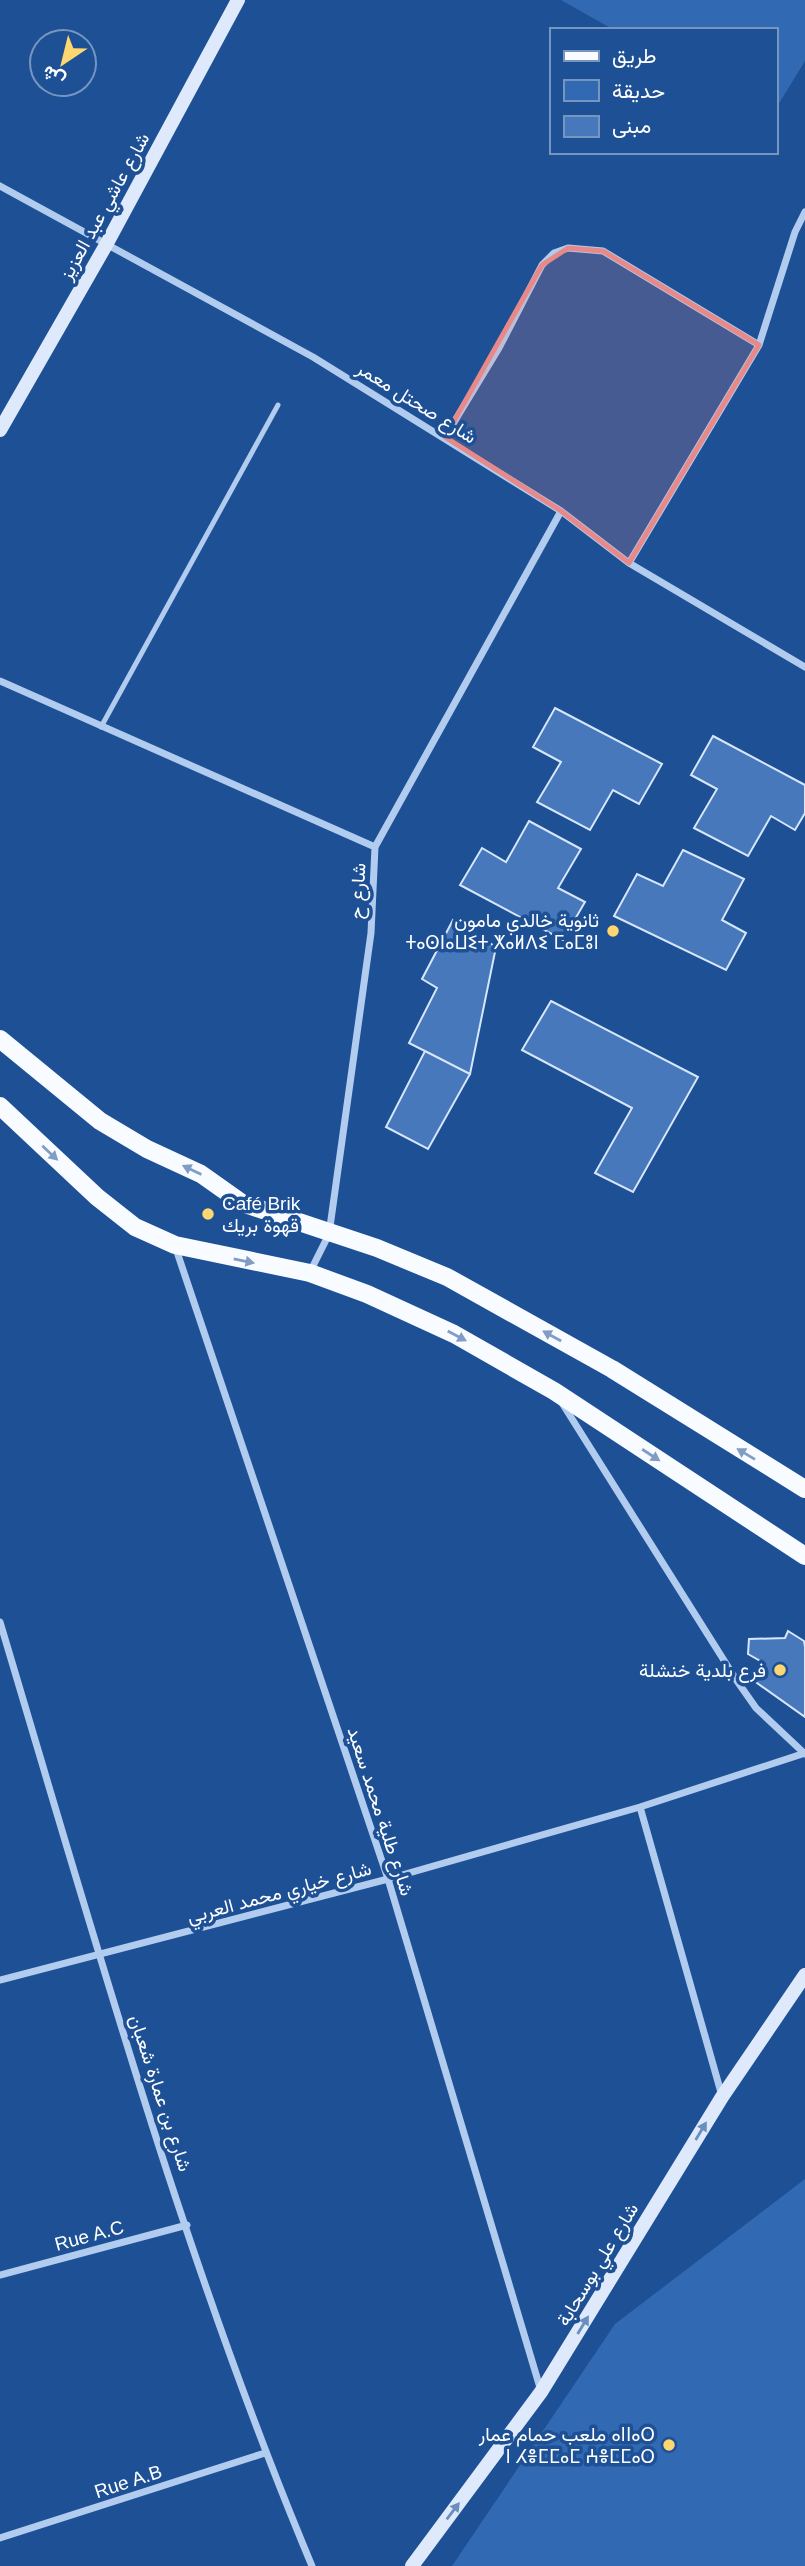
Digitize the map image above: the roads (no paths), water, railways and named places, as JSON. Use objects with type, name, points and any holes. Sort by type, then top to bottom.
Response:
[{"type":"main road","name":"شارع عاشي عبد العزيز","points":[[0,430],[106,245],[239,0]]},
{"type":"main road","points":[[0,1039],[100,1121],[148,1149],[201,1174],[242,1203],[377,1248],[447,1277],[612,1369],[718,1438],[805,1489]]},
{"type":"main road","points":[[0,1106],[97,1197],[135,1227],[175,1245],[310,1273],[367,1294],[454,1334],[554,1391],[805,1556]]},
{"type":"main road","name":"شارع علي بوسحابة","points":[[412,2566],[541,2392],[722,2096],[805,1975]]},
{"type":"street","name":"شارع صحتل معمر","points":[[0,186],[313,357],[561,510],[629,563],[805,667]]},
{"type":"street","points":[[629,563],[759,345],[794,232],[805,212]]},
{"type":"street","points":[[445,437],[499,348],[542,265],[554,253],[568,248],[603,251],[759,345]]},
{"type":"street","name":"شارع ح","points":[[310,1273],[329,1234],[370,933],[375,847],[561,510]]},
{"type":"street","points":[[0,681],[375,847]]},
{"type":"street","name":"شارع طلية محمد سعيد","points":[[175,1245],[388,1879],[541,2392]]},
{"type":"street","points":[[554,1391],[755,1708],[805,1754]]},
{"type":"street","name":"شارع بن عمارة شعبان","points":[[0,1622],[100,1956],[187,2225],[265,2454],[312,2566]]},
{"type":"street","name":"شارع خياري محمد العربي","points":[[0,1980],[388,1879],[640,1807],[805,1754]]},
{"type":"street","points":[[640,1807],[722,2096]]},
{"type":"street","name":"Rue A.C","points":[[0,2275],[187,2225]]},
{"type":"street","name":"Rue A.B","points":[[0,2538],[265,2454]]},
{"type":"lane","points":[[101,727],[278,405]]},
{"type":"place","name":"ثانوية خالدي مامون ⵜⴰⵙⵏⴰⵡⵉⵜ ⵅⴰⵍⴷⵉ ⵎⴰⵎⵓⵏ","points":[[613,931]]},
{"type":"place","name":"Café Brik قهوة بريك","points":[[208,1214]]},
{"type":"place","name":"فرع بلدية خنشلة","points":[[780,1670]]},
{"type":"place","name":"ملعب حمام عمار ⴰⵏⵏⴰⵔ ⵏ ⵃⴻⵎⵎⴰⵎ ⵄⴻⵎⵎⴰⵔ","points":[[669,2445]]}]
